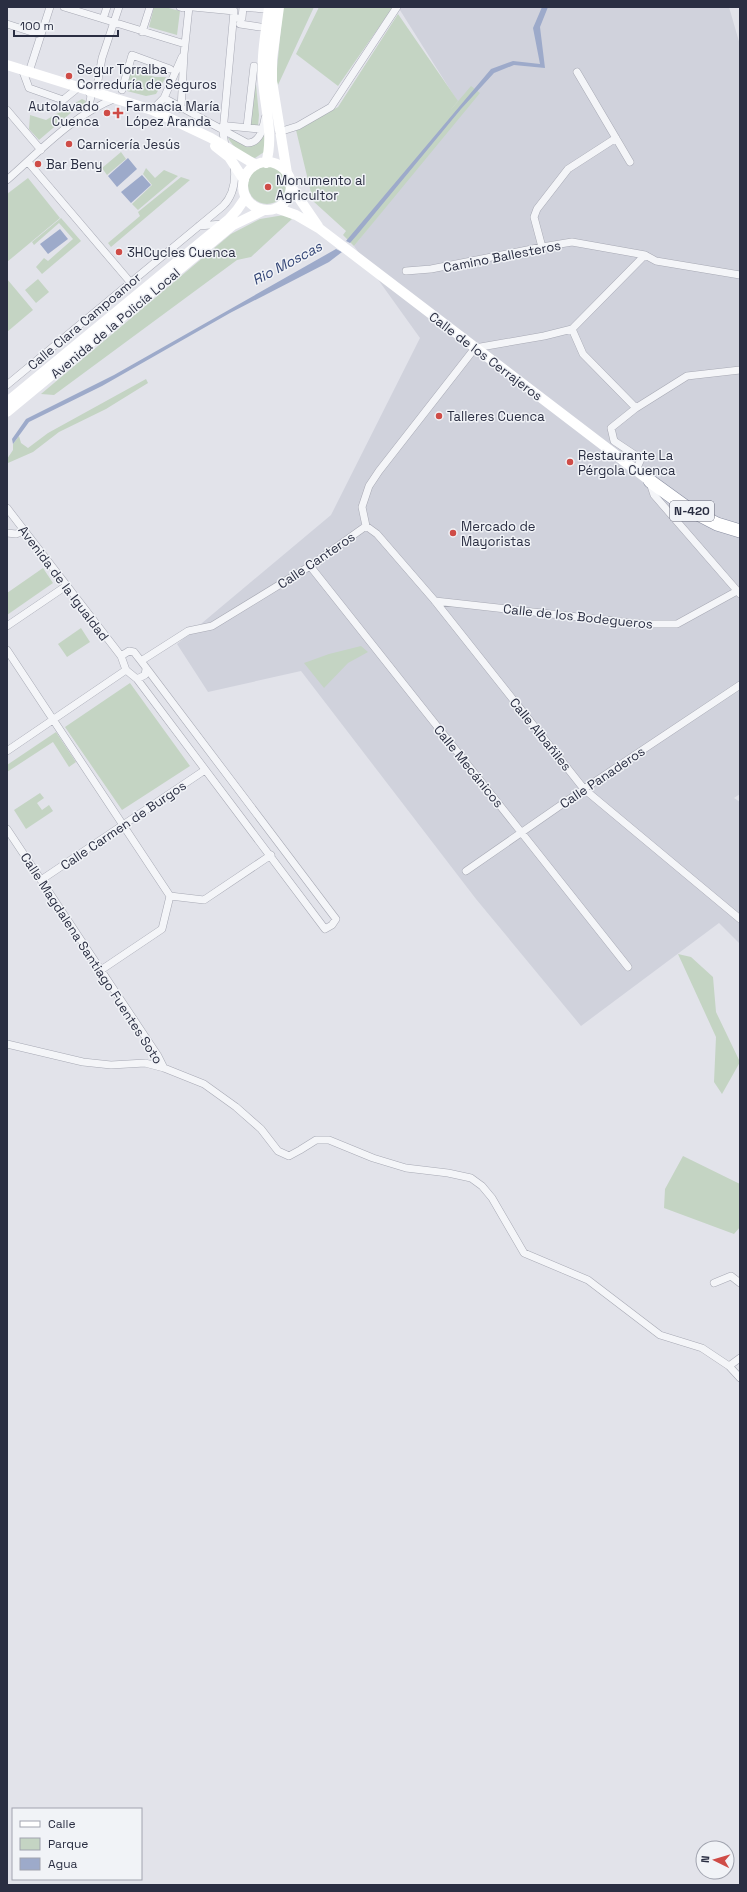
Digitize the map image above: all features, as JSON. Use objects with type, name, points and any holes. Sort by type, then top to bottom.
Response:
[{"type":"highway","name":"N-420","points":[[650,481],[690,510],[717,524],[740,531]]},
{"type":"main road","points":[[279,7],[271,70],[273,97],[290,185],[287,199],[276,208],[264,210],[254,206],[246,197],[243,186],[244,180],[248,171],[256,165],[266,163],[278,165],[287,174]]},
{"type":"main road","points":[[266,8],[263,62],[266,113],[271,146],[266,163]]},
{"type":"main road","points":[[7,65],[87,90],[119,94],[225,146],[256,165]]},
{"type":"main road","points":[[194,131],[230,157],[244,180]]},
{"type":"main road","name":"Calle de los Cerrajeros","points":[[290,185],[320,229]]},
{"type":"main road","name":"Avenida de la Policía Local","points":[[7,402],[234,214],[246,197]]},
{"type":"main road","name":"Calle de los Cerrajeros","points":[[276,208],[296,215],[320,229],[650,481]]},
{"type":"main road","name":"Avenida de la Policía Local","points":[[7,412],[230,228],[242,220],[264,210]]},
{"type":"street","points":[[50,7],[41,35],[25,70],[29,88],[63,100],[87,90],[102,58],[119,7]]},
{"type":"street","points":[[64,7],[185,44]]},
{"type":"street","points":[[103,19],[107,7]]},
{"type":"street","points":[[142,32],[150,7]]},
{"type":"street","points":[[181,108],[185,44],[184,7]]},
{"type":"street","points":[[193,7],[234,11],[223,132],[225,146]]},
{"type":"street","points":[[234,18],[242,18],[243,7],[266,8]]},
{"type":"street","points":[[279,132],[298,126],[331,107],[397,7]]},
{"type":"street","points":[[7,24],[41,35]]},
{"type":"street","points":[[240,24],[260,27]]},
{"type":"street","points":[[152,110],[164,98],[184,54]]},
{"type":"street","points":[[7,180],[88,111],[119,94],[132,55],[170,69]]},
{"type":"street","points":[[247,127],[254,66]]},
{"type":"street","points":[[577,72],[630,162]]},
{"type":"street","points":[[87,90],[91,96],[88,111]]},
{"type":"street","points":[[164,98],[246,144],[254,142],[262,132],[266,113]]},
{"type":"street","points":[[8,114],[41,150]]},
{"type":"street","points":[[228,126],[260,128]]},
{"type":"street","points":[[542,247],[534,217],[536,209],[568,168],[616,138]]},
{"type":"street","points":[[28,162],[131,283]]},
{"type":"street","name":"Calle Clara Campoamor","points":[[7,385],[222,206],[230,197],[235,178],[233,163]]},
{"type":"street","points":[[198,226],[222,224]]},
{"type":"street","name":"Camino Ballesteros","points":[[406,271],[431,269],[572,242],[645,255],[656,261],[740,275]]},
{"type":"street","points":[[476,348],[544,336],[572,329],[645,255]]},
{"type":"street","points":[[572,329],[583,354],[636,408]]},
{"type":"street","name":"Calle Canteros","points":[[141,661],[188,631],[212,626],[310,566],[366,526],[362,507],[369,486],[378,471],[476,348]]},
{"type":"street","points":[[636,470],[641,459],[614,440],[611,428],[636,408],[687,376],[740,370]]},
{"type":"street","name":"Calle de los Cerrajeros","points":[[650,481],[654,495],[739,593]]},
{"type":"street","name":"Avenida de la Igualdad","points":[[7,508],[121,656],[126,670]]},
{"type":"street","name":"Calle Albañiles","points":[[366,526],[377,534],[435,601],[584,789],[740,919]]},
{"type":"street","points":[[7,533],[16,534],[24,531]]},
{"type":"street","name":"Calle Mecánicos","points":[[310,566],[628,967]]},
{"type":"street","points":[[7,626],[66,586]]},
{"type":"street","name":"Calle de los Bodegueros","points":[[435,601],[641,624],[677,624],[739,593]]},
{"type":"street","points":[[7,650],[170,896],[162,929],[101,970]]},
{"type":"street","points":[[7,751],[126,670],[137,679],[271,855],[324,928],[332,925],[336,919],[134,652],[129,651],[121,656]]},
{"type":"street","points":[[137,679],[145,675],[146,669]]},
{"type":"street","name":"Calle Panaderos","points":[[466,871],[584,789],[740,685]]},
{"type":"street","name":"Calle Carmen de Burgos","points":[[41,880],[205,770]]},
{"type":"street","name":"Calle Magdalena Santiago Fuentes Soto","points":[[7,829],[158,1056],[164,1068]]},
{"type":"street","points":[[170,896],[204,900],[271,855]]},
{"type":"street","points":[[7,1044],[83,1062],[111,1065],[145,1063],[164,1068],[204,1084],[236,1107],[262,1129],[278,1151],[289,1156],[316,1140],[329,1140],[372,1158],[406,1168],[448,1173],[471,1178],[482,1186],[492,1198],[524,1253],[588,1280],[660,1335],[702,1348],[729,1366],[740,1378]]},
{"type":"street","points":[[714,1283],[731,1276],[740,1283]]},
{"type":"street","points":[[729,1366],[740,1358]]},
{"type":"shaded area","points":[[398,7],[729,7],[740,45],[740,794],[734,798],[740,802],[740,944],[719,923],[581,1026],[476,899],[301,671],[208,692],[177,644],[331,515],[420,338],[354,246],[463,110]]},
{"type":"green space","points":[[154,7],[165,7],[180,11],[177,35],[149,27]]},
{"type":"green space","points":[[283,7],[314,7],[278,85],[276,79]]},
{"type":"green space","points":[[319,7],[393,7],[338,86],[296,54]]},
{"type":"green space","points":[[398,14],[458,101],[448,113],[471,86],[480,93],[354,246],[343,235],[346,231],[313,201],[296,130],[338,107]]},
{"type":"green space","points":[[131,69],[155,77],[166,77],[156,94],[146,96],[127,91]]},
{"type":"green space","points":[[253,85],[256,85],[259,115],[258,127],[248,126]]},
{"type":"green space","points":[[82,99],[86,101],[83,107],[80,105],[39,140],[29,129],[30,115],[46,120]]},
{"type":"green space","points":[[264,132],[266,139],[264,152],[255,158],[239,151],[228,138],[235,139],[246,146],[250,146],[258,140]]},
{"type":"green space","points":[[121,152],[126,159],[107,175],[102,168]]},
{"type":"green space","points":[[267,166],[280,172],[286,185],[280,198],[267,204],[254,198],[248,185],[254,172]]},
{"type":"green space","points":[[146,168],[155,178],[164,170],[178,176],[138,210],[132,204],[152,185],[143,174]]},
{"type":"green space","points":[[181,177],[190,180],[111,247],[108,243],[140,216],[138,212]]},
{"type":"green space","points":[[28,178],[60,218],[7,262],[7,194]]},
{"type":"green space","points":[[284,215],[292,219],[251,257],[237,260],[54,395],[41,394],[231,234],[260,219]]},
{"type":"green space","points":[[61,218],[81,241],[42,274],[36,267],[44,258],[48,261],[73,239],[59,223],[34,245],[32,242]]},
{"type":"green space","points":[[7,279],[33,310],[7,332]]},
{"type":"green space","points":[[38,279],[49,292],[36,303],[25,290]]},
{"type":"green space","points":[[146,379],[148,383],[106,409],[59,432],[33,452],[8,463],[7,466],[7,459],[13,450],[13,444],[19,436],[21,443],[28,448],[48,433]]},
{"type":"green space","points":[[43,568],[53,583],[7,615],[7,593]]},
{"type":"green space","points":[[81,628],[90,642],[67,657],[58,644]]},
{"type":"green space","points":[[361,646],[368,652],[348,663],[324,688],[304,663],[329,654]]},
{"type":"green space","points":[[130,683],[190,766],[122,810],[65,727]]},
{"type":"green space","points":[[56,732],[76,762],[69,767],[53,742],[7,772],[7,765]]},
{"type":"green space","points":[[40,793],[44,798],[37,803],[42,810],[49,805],[53,811],[26,829],[14,810]]},
{"type":"green space","points":[[678,954],[691,957],[713,977],[716,1012],[740,1062],[722,1094],[714,1082],[716,1037]]},
{"type":"green space","points":[[683,1156],[740,1184],[740,1227],[734,1234],[664,1208],[665,1189]]},
{"type":"water","points":[[542,7],[548,7],[540,27],[545,68],[514,65],[494,73],[461,109],[350,243],[346,241],[491,69],[513,61],[540,64],[533,28]]},
{"type":"water","points":[[128,158],[137,169],[117,187],[108,176]]},
{"type":"water","points":[[142,175],[151,185],[131,203],[121,192]]},
{"type":"water","points":[[60,229],[68,239],[48,254],[40,244]]},
{"type":"water","points":[[336,249],[342,252],[329,262],[230,313],[102,386],[29,422],[13,444],[12,439],[26,419],[114,375]]},
{"type":"place","name":"Segur Torralba Correduría de Seguros","points":[[69,76]]},
{"type":"place","name":"Autolavado Cuenca","points":[[107,113]]},
{"type":"place","name":"Farmacia María López Aranda","points":[[118,113]]},
{"type":"place","name":"Carnicería Jesús","points":[[69,144]]},
{"type":"place","name":"Bar Beny","points":[[38,164]]},
{"type":"place","name":"Monumento al Agricultor","points":[[268,187]]},
{"type":"place","name":"3HCycles Cuenca","points":[[119,252]]},
{"type":"place","name":"Talleres Cuenca","points":[[439,416]]},
{"type":"place","name":"Restaurante La Pérgola Cuenca","points":[[570,462]]},
{"type":"place","name":"Mercado de Mayoristas","points":[[453,533]]},
{"type":"water label","name":"Rio Moscas","points":[[287,263]]}]
